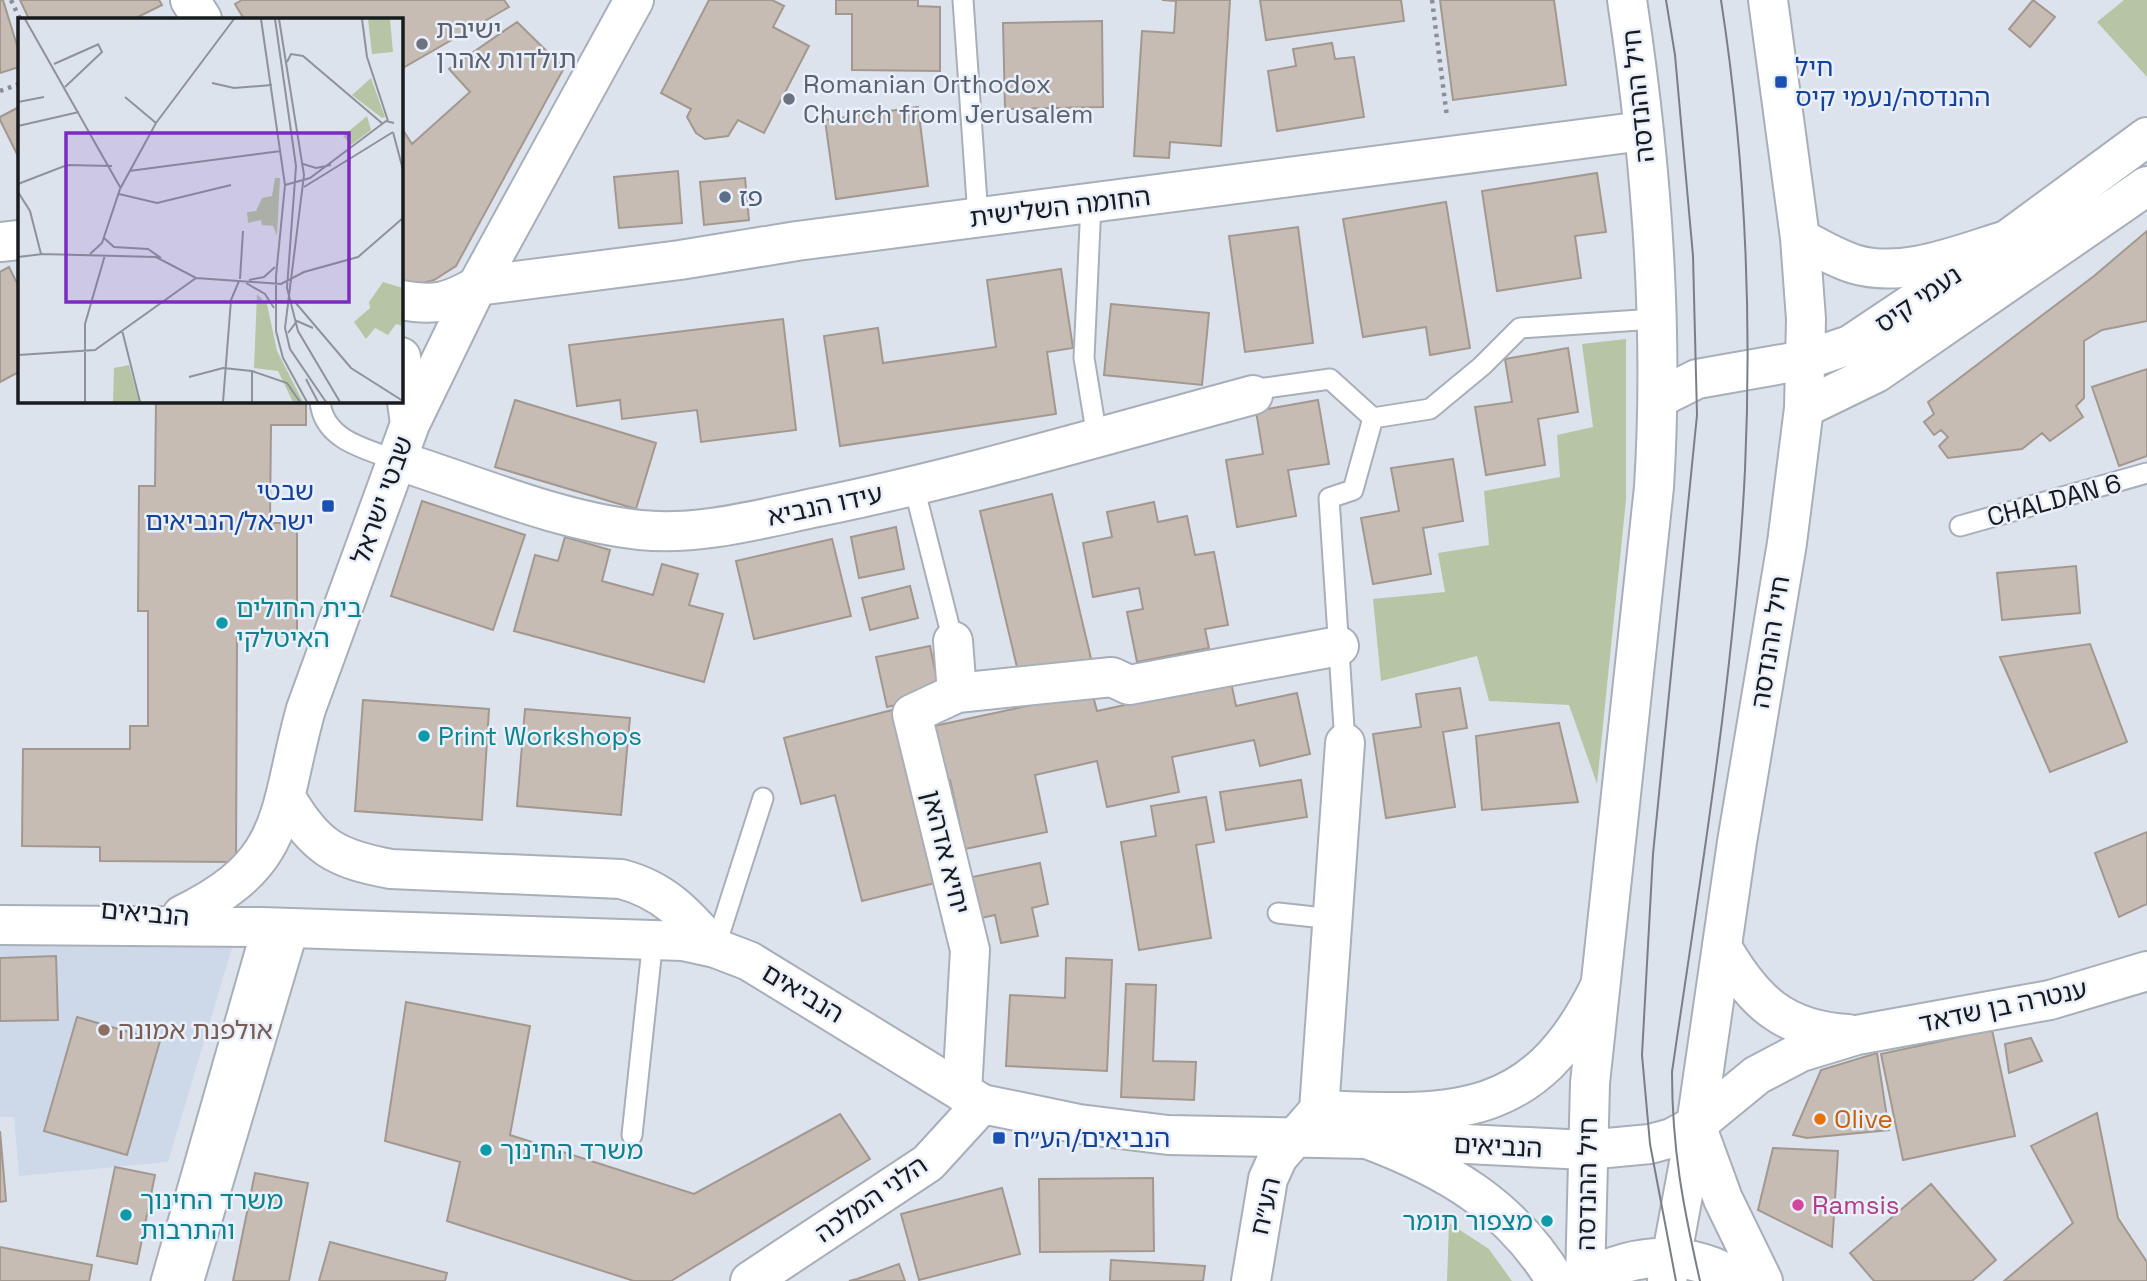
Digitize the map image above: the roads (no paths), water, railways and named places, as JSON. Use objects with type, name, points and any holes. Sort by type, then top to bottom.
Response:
[{"type":"main road","points":[[190,0],[201,18]]},
{"type":"main road","name":"שבטי ישראל","points":[[182,915],[214,900],[256,864],[272,838],[287,799],[292,758],[306,709],[410,424],[477,286],[634,0]]},
{"type":"main road","name":"חיל ההנדסה","points":[[1575,1281],[1599,988],[1654,487],[1660,398],[1643,131],[1627,0]]},
{"type":"main road","name":"חיל ההנדסה","points":[[1669,1269],[1696,1125],[1721,947],[1787,543],[1804,408],[1806,319],[1800,238],[1768,0]]},
{"type":"main road","name":"החומה השלישית","points":[[402,300],[424,304],[451,301],[477,286],[680,260],[797,241],[1643,131]]},
{"type":"main road","name":"נעמי קיס","points":[[1660,398],[1697,379],[1721,372],[1805,359],[1850,345],[2007,240],[2147,137]]},
{"type":"main road","name":"נעמי קיס","points":[[1804,408],[1875,373],[2147,186]]},
{"type":"main road","points":[[1800,238],[1857,265],[1895,268],[1934,262],[2007,240]]},
{"type":"main road","points":[[0,242],[18,240]]},
{"type":"main road","points":[[402,365],[410,424]]},
{"type":"main road","name":"עידו הנביא","points":[[396,460],[590,522],[642,530],[690,530],[734,524],[914,487],[1253,394]]},
{"type":"main road","points":[[953,641],[957,693],[1112,677],[1129,685],[1339,646]]},
{"type":"main road","name":"יחיא אדהאן","points":[[957,693],[912,714],[970,950],[972,1098]]},
{"type":"main road","points":[[1307,1123],[1333,919],[1345,743]]},
{"type":"main road","points":[[287,799],[310,834],[321,845],[358,863],[391,869],[621,879],[645,885],[666,897],[715,948]]},
{"type":"main road","name":"הנביאים","points":[[0,902],[182,915],[276,927]]},
{"type":"main road","name":"הנביאים","points":[[0,925],[276,927],[683,941],[715,948],[749,961],[972,1098],[1079,1124],[1168,1135],[1438,1112],[1503,1094],[1542,1070],[1568,1043],[1599,988]]},
{"type":"main road","points":[[184,1281],[276,927]]},
{"type":"main road","name":"ענטרה בן שדאד","points":[[1721,947],[1749,989],[1774,1012],[1795,1025],[1824,1033],[1857,1035]]},
{"type":"main road","name":"ענטרה בן שדאד","points":[[1696,1125],[1757,1075],[1801,1052],[1857,1035],[2050,1000],[2147,971]]},
{"type":"main road","name":"הלני המלכה","points":[[750,1281],[928,1163],[972,1098]]},
{"type":"main road","name":"הנביאים","points":[[1307,1123],[1367,1139],[1586,1150],[1650,1144],[1672,1138],[1696,1125]]},
{"type":"main road","name":"הע״ח","points":[[1251,1281],[1268,1179],[1278,1157],[1307,1123]]},
{"type":"main road","points":[[1696,1125],[1723,1199],[1763,1281]]},
{"type":"main road","points":[[1367,1139],[1421,1159],[1492,1206],[1539,1253],[1575,1281],[1623,1262],[1669,1269],[1695,1260],[1740,1281]]},
{"type":"lane","points":[[963,0],[978,218]]},
{"type":"lane","points":[[1091,202],[1084,358],[1097,437]]},
{"type":"lane","points":[[1373,418],[1430,409],[1482,366],[1520,328],[1655,319]]},
{"type":"lane","points":[[1253,394],[1258,389],[1330,379],[1373,418]]},
{"type":"lane","points":[[320,402],[321,412],[345,441],[396,460]]},
{"type":"lane","points":[[1345,743],[1329,498],[1353,490],[1373,418]]},
{"type":"lane","name":"CHALDAN 6","points":[[1960,526],[2147,473]]},
{"type":"lane","points":[[914,487],[953,641]]},
{"type":"lane","points":[[715,948],[763,798]]},
{"type":"lane","points":[[1278,913],[1333,919]]},
{"type":"lane","points":[[161,1281],[276,927]]},
{"type":"lane","points":[[632,1135],[653,939]]},
{"type":"tram line","points":[[1666,0],[1675,55],[1693,256],[1697,415],[1653,854],[1642,1055],[1650,1144],[1676,1281]]},
{"type":"tram line","points":[[1700,1281],[1680,1177],[1674,1127],[1672,1072],[1705,847],[1733,621],[1745,470],[1748,352],[1741,175],[1721,0]]},
{"type":"place","name":"ישיבת תולדות אהרן","points":[[422,44]]},
{"type":"place","name":"חיל ההנדסה/נעמי קיס","points":[[1781,82]]},
{"type":"place","name":"Romanian Orthodox Church from Jerusalem","points":[[789,99]]},
{"type":"place","name":"פז","points":[[725,197]]},
{"type":"place","name":"שבטי ישראל/הנביאים","points":[[328,506]]},
{"type":"place","name":"בית החולים האיטלקי","points":[[222,623]]},
{"type":"place","name":"Print Workshops","points":[[424,736]]},
{"type":"place","name":"אולפנת אמונה","points":[[104,1030]]},
{"type":"place","name":"Olive","points":[[1820,1119]]},
{"type":"place","name":"הנביאים/הע״ח","points":[[999,1138]]},
{"type":"place","name":"משרד החינוך","points":[[486,1150]]},
{"type":"place","name":"Ramsis","points":[[1798,1205]]},
{"type":"place","name":"משרד החינוך והתרבות","points":[[126,1215]]},
{"type":"place","name":"מצפור תומר","points":[[1547,1221]]}]
